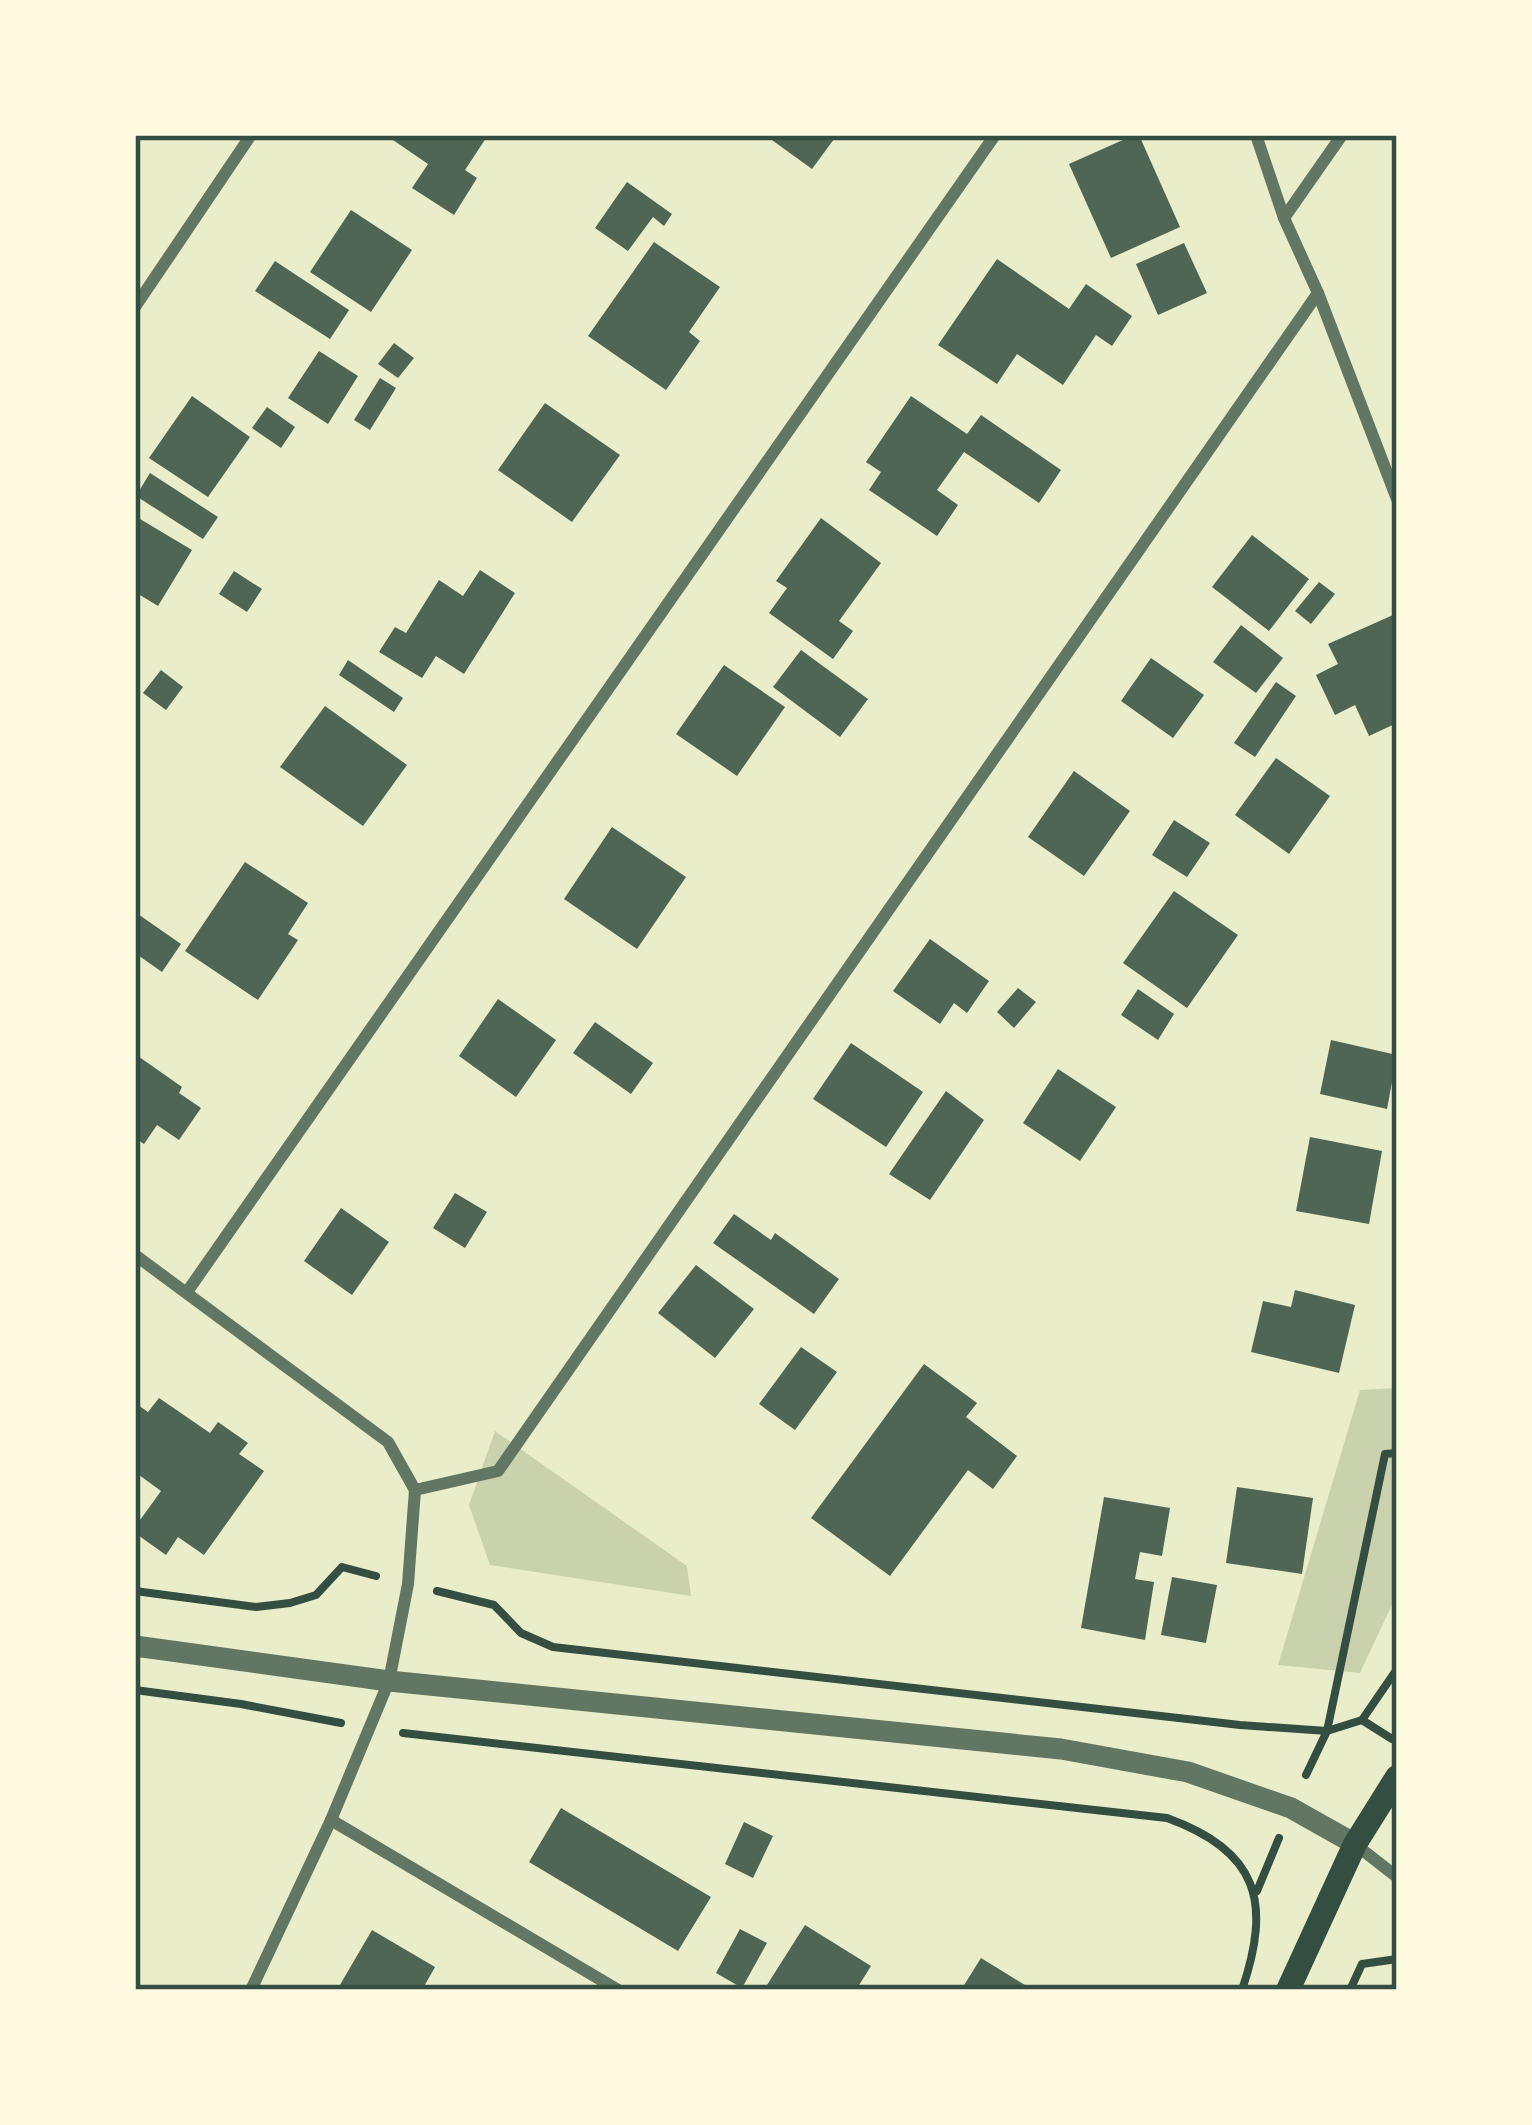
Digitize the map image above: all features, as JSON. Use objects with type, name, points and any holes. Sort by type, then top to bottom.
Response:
[{"type":"main road","points":[[1288,1990],[1355,1844],[1397,1777]]},
{"type":"street","points":[[135,307],[250,135]]},
{"type":"street","points":[[188,1292],[995,135]]},
{"type":"street","points":[[1256,135],[1284,218],[1397,499]]},
{"type":"street","points":[[1284,218],[1342,135]]},
{"type":"street","points":[[415,1490],[498,1471],[1318,293]]},
{"type":"street","points":[[135,1255],[388,1442],[415,1490],[408,1584],[388,1681],[332,1820],[251,1990]]},
{"type":"street","points":[[135,1646],[388,1681],[1061,1749],[1188,1772],[1291,1808],[1355,1844],[1397,1877]]},
{"type":"street","points":[[332,1820],[618,1990]]},
{"type":"path","points":[[1242,1990],[1257,1929],[1256,1892],[1327,1731],[1385,1454],[1397,1453]]},
{"type":"path","points":[[135,1591],[256,1607],[316,1595],[342,1567],[494,1605],[520,1634],[553,1646],[1327,1731],[1363,1720],[1397,1669]]},
{"type":"path","points":[[135,1690],[241,1704],[369,1729],[1167,1819],[1225,1846],[1256,1892]]},
{"type":"path","points":[[1363,1720],[1397,1742]]},
{"type":"path","points":[[1350,1990],[1362,1964],[1397,1959]]},
{"type":"green space","points":[[1397,1388],[1397,1594],[1360,1673],[1278,1665],[1360,1390]]},
{"type":"green space","points":[[495,1431],[687,1566],[691,1596],[490,1565],[469,1505]]},
{"type":"building","points":[[396,135],[488,135],[465,170],[477,178],[454,215],[412,188],[428,164],[393,140]]},
{"type":"building","points":[[765,135],[837,135],[812,169]]},
{"type":"building","points":[[1139,135],[1180,227],[1111,258],[1069,164]]},
{"type":"building","points":[[627,182],[672,214],[664,226],[653,217],[628,251],[595,228]]},
{"type":"building","points":[[351,210],[412,250],[371,312],[310,272]]},
{"type":"building","points":[[654,242],[720,287],[689,332],[700,341],[666,390],[588,336]]},
{"type":"building","points":[[1184,243],[1207,293],[1158,315],[1136,264]]},
{"type":"building","points":[[997,259],[1069,309],[1086,284],[1132,316],[1112,346],[1096,335],[1063,385],[1017,354],[997,384],[938,345]]},
{"type":"building","points":[[275,261],[349,310],[330,339],[255,291]]},
{"type":"building","points":[[394,343],[414,358],[398,378],[378,364]]},
{"type":"building","points":[[319,351],[358,376],[328,424],[288,398]]},
{"type":"building","points":[[380,378],[396,388],[370,430],[354,420]]},
{"type":"building","points":[[192,396],[250,437],[208,497],[149,458]]},
{"type":"building","points":[[911,396],[967,434],[981,415],[1061,470],[1039,503],[964,452],[937,490],[958,505],[937,536],[869,490],[881,472],[866,462]]},
{"type":"building","points":[[545,403],[620,455],[572,522],[498,470]]},
{"type":"building","points":[[267,407],[295,427],[281,448],[252,428]]},
{"type":"building","points":[[150,473],[218,517],[203,539],[136,496]]},
{"type":"building","points":[[135,516],[192,550],[158,606],[135,592]]},
{"type":"building","points":[[821,518],[881,563],[839,621],[853,631],[833,659],[769,613],[787,588],[776,581]]},
{"type":"building","points":[[1252,535],[1309,579],[1269,631],[1212,587]]},
{"type":"building","points":[[480,570],[515,593],[464,674],[436,656],[422,678],[379,652],[395,627],[406,633],[439,580],[463,596]]},
{"type":"building","points":[[234,571],[262,589],[247,612],[219,594]]},
{"type":"building","points":[[1319,582],[1335,594],[1311,624],[1295,611]]},
{"type":"building","points":[[1393,615],[1397,622],[1397,723],[1369,736],[1355,705],[1335,715],[1316,675],[1338,664],[1328,644]]},
{"type":"building","points":[[1241,625],[1283,658],[1256,693],[1213,662]]},
{"type":"building","points":[[801,650],[868,699],[840,737],[773,687]]},
{"type":"building","points":[[1151,658],[1204,695],[1173,738],[1121,701]]},
{"type":"building","points":[[348,660],[403,698],[394,712],[339,675]]},
{"type":"building","points":[[724,665],[785,707],[737,776],[676,734]]},
{"type":"building","points":[[161,670],[183,687],[166,710],[143,693]]},
{"type":"building","points":[[1276,682],[1296,696],[1255,757],[1234,743]]},
{"type":"building","points":[[325,706],[407,765],[363,826],[280,767]]},
{"type":"building","points":[[1276,758],[1330,796],[1289,854],[1235,815]]},
{"type":"building","points":[[1074,771],[1130,811],[1084,876],[1028,837]]},
{"type":"building","points":[[1174,820],[1210,843],[1187,877],[1152,855]]},
{"type":"building","points":[[612,827],[686,877],[637,949],[564,899]]},
{"type":"building","points":[[245,862],[308,903],[288,934],[298,940],[258,1000],[185,951]]},
{"type":"building","points":[[1174,891],[1238,935],[1187,1008],[1123,963]]},
{"type":"building","points":[[135,912],[181,944],[162,972],[135,953]]},
{"type":"building","points":[[930,939],[989,981],[967,1013],[954,1003],[940,1024],[893,991]]},
{"type":"building","points":[[1018,988],[1036,1002],[1014,1028],[997,1012]]},
{"type":"building","points":[[1138,989],[1174,1014],[1158,1040],[1121,1015]]},
{"type":"building","points":[[498,999],[556,1040],[516,1097],[459,1056]]},
{"type":"building","points":[[595,1022],[653,1063],[631,1094],[573,1053]]},
{"type":"building","points":[[1331,1040],[1397,1055],[1387,1109],[1320,1094]]},
{"type":"building","points":[[851,1043],[923,1092],[886,1147],[813,1099]]},
{"type":"building","points":[[135,1054],[182,1087],[179,1093],[201,1108],[179,1140],[157,1125],[144,1144],[135,1138]]},
{"type":"building","points":[[1058,1069],[1116,1107],[1080,1161],[1023,1123]]},
{"type":"building","points":[[946,1091],[984,1120],[930,1200],[889,1174]]},
{"type":"building","points":[[1310,1137],[1382,1151],[1369,1224],[1296,1211]]},
{"type":"building","points":[[455,1193],[487,1212],[465,1248],[433,1228]]},
{"type":"building","points":[[341,1208],[389,1242],[352,1295],[304,1261]]},
{"type":"building","points":[[734,1214],[771,1240],[775,1233],[839,1279],[814,1314],[713,1243]]},
{"type":"building","points":[[696,1265],[754,1309],[715,1358],[658,1313]]},
{"type":"building","points":[[1295,1290],[1355,1305],[1339,1373],[1251,1352],[1263,1301],[1291,1307]]},
{"type":"building","points":[[801,1347],[837,1372],[795,1430],[759,1404]]},
{"type":"building","points":[[924,1364],[977,1403],[966,1417],[1017,1456],[993,1489],[968,1470],[890,1576],[811,1518]]},
{"type":"building","points":[[159,1398],[210,1433],[218,1422],[248,1443],[239,1454],[264,1471],[204,1555],[178,1537],[166,1555],[135,1533],[161,1491],[135,1472],[135,1403],[148,1412]]},
{"type":"building","points":[[1237,1487],[1313,1498],[1302,1574],[1226,1563]]},
{"type":"building","points":[[1104,1497],[1170,1508],[1162,1556],[1140,1552],[1135,1579],[1154,1582],[1145,1640],[1081,1628]]},
{"type":"building","points":[[1172,1577],[1217,1585],[1206,1643],[1161,1635]]},
{"type":"building","points":[[561,1808],[711,1897],[678,1951],[529,1862]]},
{"type":"building","points":[[744,1822],[773,1836],[753,1878],[725,1864]]},
{"type":"building","points":[[805,1925],[871,1966],[856,1990],[774,1990],[767,1985]]},
{"type":"building","points":[[740,1929],[767,1943],[742,1988],[716,1973]]},
{"type":"building","points":[[372,1930],[435,1967],[422,1990],[337,1990]]},
{"type":"building","points":[[981,1958],[1033,1990],[961,1990]]}]
